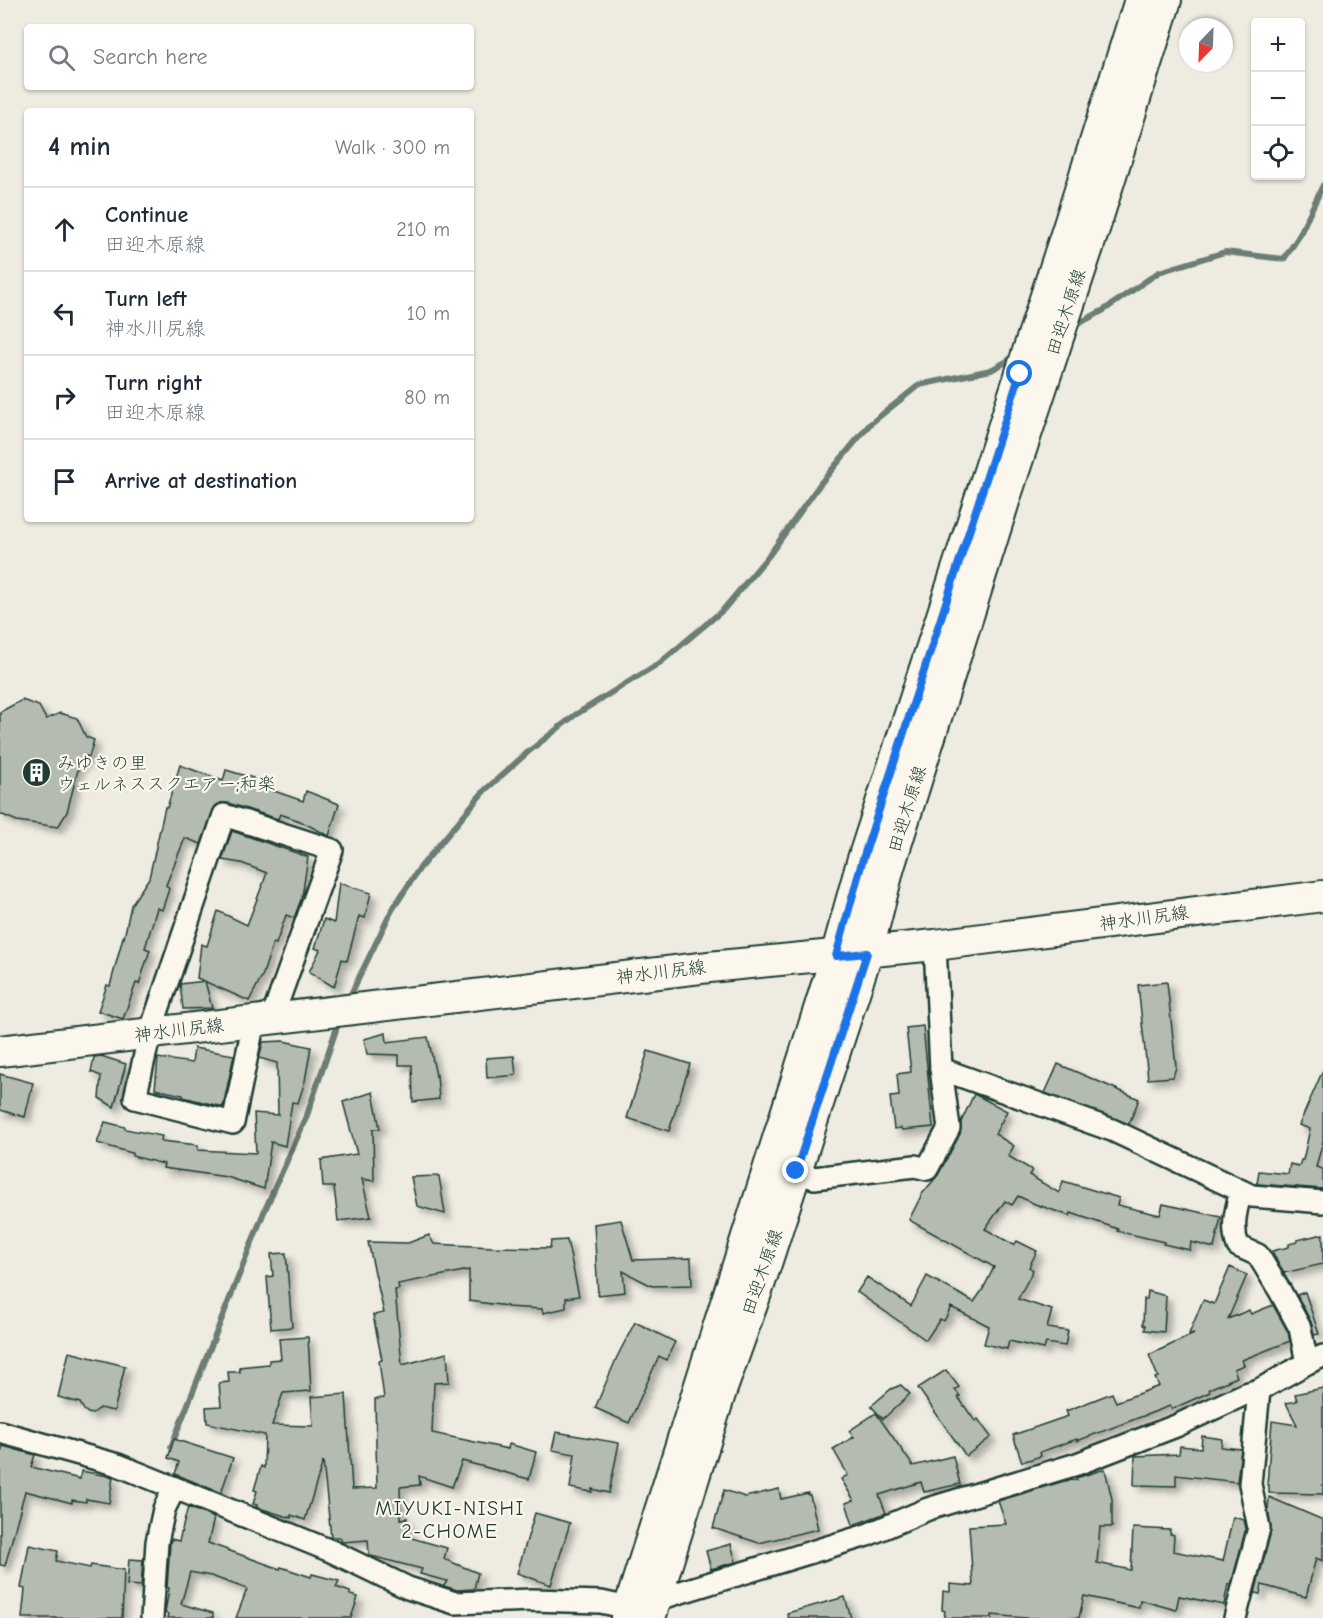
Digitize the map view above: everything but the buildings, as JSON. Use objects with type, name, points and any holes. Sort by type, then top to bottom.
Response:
[{"type":"main road","name":"田迎木原線","points":[[1082,225],[1140,0]]},
{"type":"main road","name":"田迎木原線","points":[[640,1611],[866,850],[1033,375],[1082,225],[1166,0]]},
{"type":"main road","name":"田迎木原線","points":[[640,1611],[720,1394],[867,953],[893,855],[1033,375]]},
{"type":"main road","name":"神水川尻線","points":[[0,1051],[709,967],[867,953],[1323,896]]},
{"type":"street","points":[[224,815],[332,850],[263,1020],[233,1124],[135,1098],[150,1033],[224,815]]},
{"type":"street","points":[[796,1171],[814,1178],[915,1166],[927,1169],[949,1128],[941,1069],[934,945]]},
{"type":"street","points":[[941,1069],[1112,1130],[1252,1196],[1323,1202]]},
{"type":"street","points":[[0,1432],[118,1465],[332,1551],[454,1611],[532,1600],[602,1602],[640,1611],[867,1535],[928,1509],[1077,1464],[1176,1426],[1245,1394],[1259,1390],[1315,1360],[1280,1291],[1258,1255],[1238,1246],[1233,1233],[1241,1191]]},
{"type":"street","points":[[1235,1618],[1259,1528],[1250,1484],[1259,1390]]},
{"type":"street","points":[[152,1618],[158,1542],[164,1509],[174,1489]]},
{"type":"waterway","points":[[1072,327],[1104,310],[1159,272],[1225,252],[1284,259],[1299,236],[1323,185]]},
{"type":"waterway","points":[[348,1000],[392,910],[419,869],[484,791],[575,715],[661,662],[723,610],[770,554],[820,484],[870,424],[919,385],[991,370],[1015,357]]},
{"type":"waterway","points":[[171,1447],[264,1212],[306,1118],[339,1021]]},
{"type":"place","name":"みゆきの里 ウェルネススクエアー;和楽","points":[[36,773]]},
{"type":"district","name":"MIYUKI-NISHI 2-CHOME","points":[[450,1520]]},
{"type":"route","points":[[796,1171],[867,953],[836,956],[862,862],[1020,374]]}]
